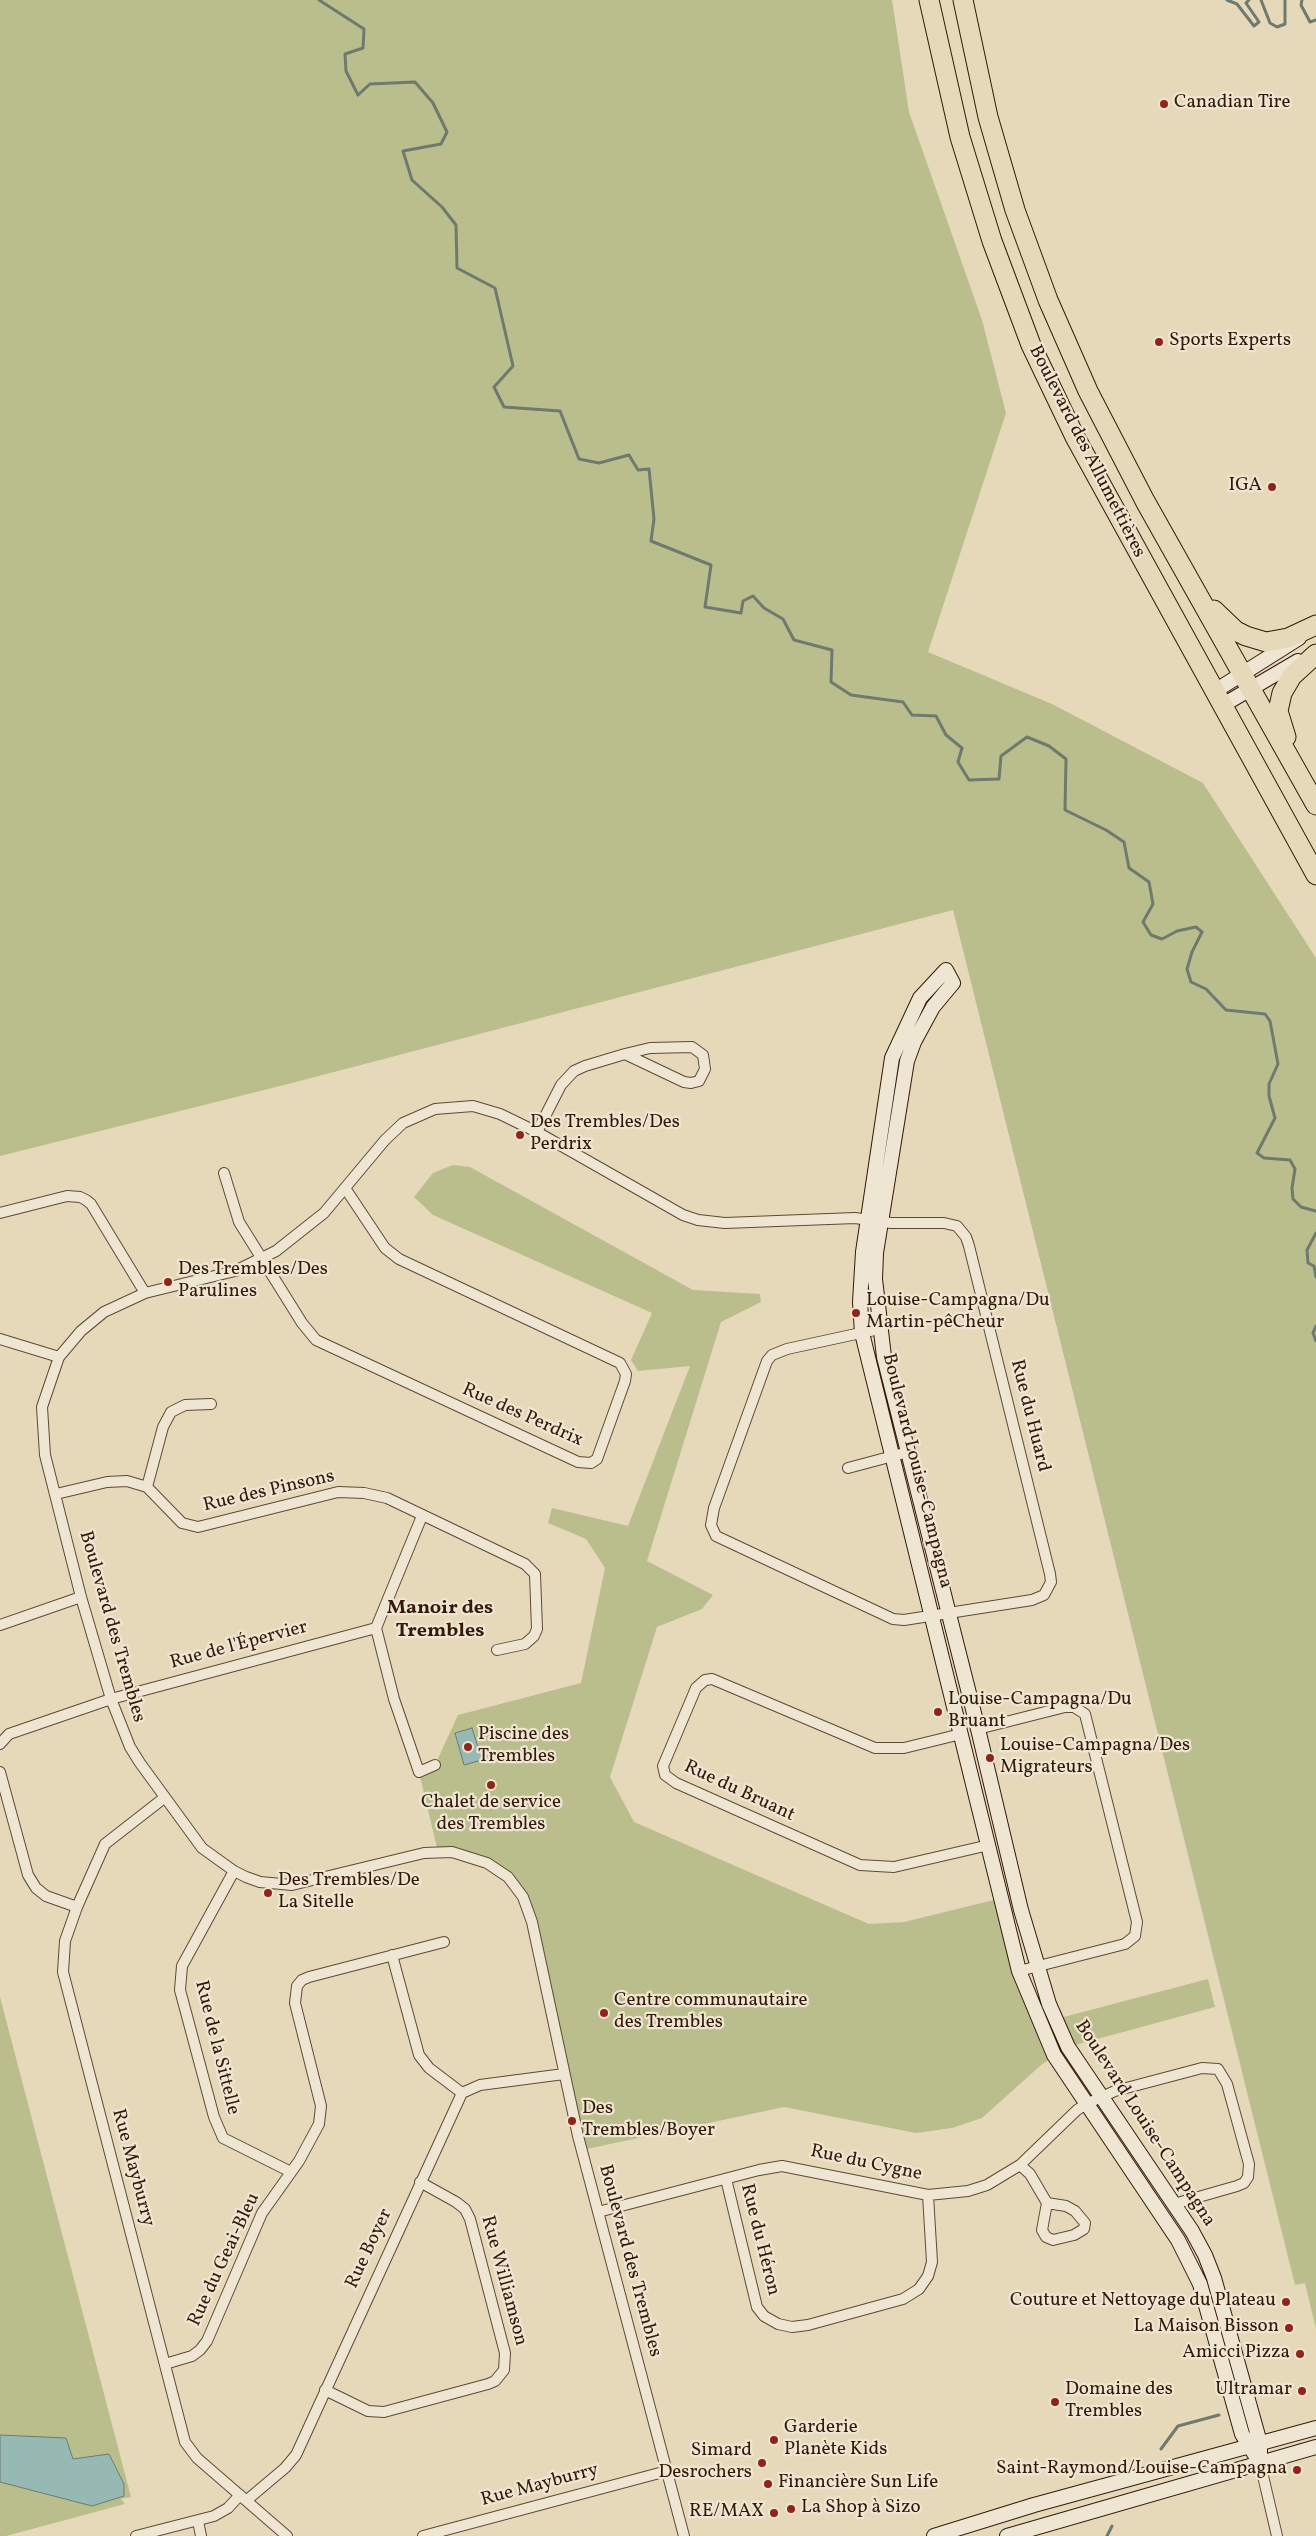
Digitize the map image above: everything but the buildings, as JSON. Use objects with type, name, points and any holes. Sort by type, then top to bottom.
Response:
[{"type":"highway","name":"Boulevard des Allumettières","points":[[929,0],[947,84],[970,172],[1010,293],[1031,345],[1075,437],[1316,875]]},
{"type":"highway","name":"Boulevard des Allumettières","points":[[963,0],[976,69],[993,134],[1016,210],[1048,300],[1088,391],[1115,446],[1315,804]]},
{"type":"highway","points":[[1188,575],[1226,623],[1246,636],[1266,642],[1275,641],[1288,638],[1316,626]]},
{"type":"highway","points":[[1315,804],[1281,726],[1278,711],[1282,693],[1289,680],[1316,654]]},
{"type":"street","points":[[1247,683],[1316,626]]},
{"type":"street","points":[[1219,698],[1316,649]]},
{"type":"street","name":"Boulevard Louise-Campagna","points":[[946,970],[953,983],[932,1007],[914,1042],[907,1061],[875,1279],[879,1329],[1005,1842],[1037,1966],[1055,2020],[1068,2047],[1101,2098],[1192,2231],[1210,2267],[1254,2446],[1236,2416],[1200,2284],[1173,2232],[1054,2055],[1019,1971],[933,1614],[862,1332],[860,1275],[892,1058],[920,998],[946,970]]},
{"type":"street","points":[[537,1132],[566,1078],[585,1066],[625,1054],[650,1048],[692,1048],[703,1056],[705,1069],[699,1080],[691,1083],[684,1082],[625,1054]]},
{"type":"street","name":"Boulevard des Trembles","points":[[684,2536],[598,2212],[564,2074],[528,1907],[512,1882],[486,1862],[452,1852],[424,1853],[292,1885],[260,1882],[234,1871],[202,1848],[164,1798],[130,1747],[111,1699],[81,1597],[45,1455],[41,1421],[45,1392],[59,1357],[81,1331],[104,1312],[145,1293],[216,1277],[263,1258],[311,1225],[394,1131],[413,1117],[435,1109],[460,1106],[487,1109],[537,1132],[683,1215],[698,1220],[725,1223],[855,1218],[882,1222]]},
{"type":"street","points":[[224,1173],[239,1222],[263,1258]]},
{"type":"street","name":"Rue des Perdrix","points":[[263,1258],[302,1323],[316,1340],[578,1462],[591,1463],[597,1459],[625,1381],[626,1374],[620,1363],[399,1259],[385,1248],[345,1188]]},
{"type":"street","points":[[0,1213],[67,1196],[80,1196],[91,1204],[145,1293]]},
{"type":"street","name":"Rue du Huard","points":[[879,1329],[786,1349],[772,1355],[767,1360],[714,1508],[712,1531],[722,1542],[885,1616],[904,1620],[1039,1598],[1048,1590],[1050,1574],[966,1237],[957,1226],[951,1224],[882,1222]]},
{"type":"street","points":[[0,1339],[59,1357]]},
{"type":"street","points":[[56,1494],[117,1481],[147,1487],[163,1426],[171,1412],[185,1405],[211,1404]]},
{"type":"street","points":[[848,1468],[908,1452]]},
{"type":"street","name":"Rue des Pinsons","points":[[147,1487],[175,1518],[190,1526],[206,1526],[338,1492],[380,1495],[525,1564],[535,1574],[537,1629],[534,1636],[525,1644],[497,1650]]},
{"type":"street","points":[[422,1516],[376,1628],[394,1699],[419,1772],[435,1765]]},
{"type":"street","points":[[0,1625],[81,1597]]},
{"type":"street","name":"Rue de l'Épervier","points":[[0,1744],[9,1734],[111,1699],[376,1628]]},
{"type":"street","name":"Rue du Bruant","points":[[961,1734],[904,1748],[876,1748],[712,1679],[705,1680],[696,1688],[663,1766],[665,1775],[676,1783],[860,1865],[894,1867],[989,1846]]},
{"type":"street","points":[[961,1734],[1065,1707],[1080,1709],[1087,1721],[1137,1930],[1135,1936],[1125,1944],[1019,1971]]},
{"type":"street","points":[[0,1772],[28,1875],[36,1888],[46,1896],[77,1908]]},
{"type":"street","name":"Rue Mayburry","points":[[164,1798],[105,1844],[77,1908],[63,1952],[64,1981],[182,2433],[190,2451],[287,2536]]},
{"type":"street","points":[[989,1846],[1005,1842]]},
{"type":"street","name":"Rue de la Sittelle","points":[[234,1871],[182,1966],[180,1990],[214,2117],[223,2138],[291,2172]]},
{"type":"street","name":"Rue du Geai-Bleu","points":[[165,2364],[192,2356],[207,2341],[262,2213],[312,2138],[321,2114],[318,2094],[295,2002],[297,1986],[309,1976],[444,1942]]},
{"type":"street","points":[[392,1955],[419,2055],[429,2068],[462,2094],[480,2085],[564,2074]]},
{"type":"street","name":"Rue du Cygne","points":[[598,2212],[782,2166],[928,2195],[968,2191],[987,2185],[1020,2165],[1076,2110],[1086,2104],[1115,2091],[1202,2068],[1218,2069],[1223,2075],[1249,2164],[1248,2177],[1244,2183],[1237,2186],[1174,2204]]},
{"type":"street","name":"Rue Boyer","points":[[136,2536],[198,2521],[222,2513],[291,2462],[462,2094]]},
{"type":"street","points":[[1020,2165],[1030,2174],[1047,2203],[1042,2230],[1046,2237],[1053,2240],[1074,2235],[1084,2229],[1084,2223],[1075,2211],[1066,2206],[1047,2203]]},
{"type":"street","name":"Rue du Héron","points":[[726,2179],[757,2307],[764,2316],[778,2324],[792,2327],[808,2325],[903,2299],[919,2289],[928,2276],[932,2262],[928,2195]]},
{"type":"street","name":"Rue Williamson","points":[[325,2390],[368,2411],[384,2412],[488,2384],[495,2381],[504,2370],[505,2353],[470,2219],[465,2209],[456,2202],[420,2182]]},
{"type":"street","points":[[941,2535],[1034,2505],[1316,2428]]},
{"type":"street","points":[[1254,2446],[1260,2463],[1277,2536]]},
{"type":"street","points":[[1007,2536],[1316,2447]]},
{"type":"street","name":"Rue Mayburry","points":[[423,2536],[667,2471]]},
{"type":"street","points":[[198,2521],[201,2536]]},
{"type":"green space","points":[[0,0],[892,0],[909,112],[982,320],[1006,413],[928,652],[1052,704],[1203,783],[1316,958],[1316,2329],[1305,2283],[1295,2285],[953,910],[292,1083],[0,1156]]},
{"type":"green space","points":[[453,1165],[470,1167],[693,1290],[760,1294],[761,1302],[721,1322],[647,1561],[713,1595],[702,1609],[657,1627],[610,1777],[634,1822],[869,1924],[904,1922],[1002,1898],[1041,2023],[1208,1979],[1215,2007],[1068,2047],[1041,2065],[982,2118],[952,2128],[916,2133],[784,2107],[582,2150],[528,1907],[497,1869],[438,1852],[419,1772],[435,1765],[458,1715],[581,1683],[605,1568],[586,1539],[548,1523],[552,1508],[628,1526],[690,1366],[638,1371],[631,1360],[652,1313],[433,1215],[414,1197],[433,1173]]},
{"type":"green space","points":[[0,1997],[131,2497],[121,2499],[125,2504],[6,2536],[0,2536]]},
{"type":"water","name":"Piscine des Trembles","points":[[472,1728],[482,1760],[464,1765],[455,1733]]},
{"type":"water","points":[[0,2435],[66,2438],[73,2459],[109,2454],[124,2484],[124,2496],[92,2506],[0,2482]]},
{"type":"waterway","points":[[319,0],[364,29],[363,48],[345,54],[346,71],[358,95],[370,84],[415,82],[433,103],[447,132],[441,144],[403,151],[412,180],[442,207],[456,225],[457,268],[495,288],[513,366],[494,387],[504,407],[560,411],[579,459],[599,463],[629,455],[638,470],[649,469],[654,519],[651,541],[711,565],[705,607],[741,613],[743,601],[753,596],[764,608],[783,619],[794,640],[832,650],[831,682],[851,695],[903,702],[912,715],[936,716],[946,735],[962,748],[958,762],[969,780],[999,779],[1001,756],[1027,737],[1049,746],[1066,759],[1065,810],[1106,830],[1124,842],[1129,868],[1149,882],[1153,904],[1143,922],[1151,935],[1162,939],[1177,931],[1196,927],[1202,932],[1192,952],[1187,969],[1191,982],[1206,989],[1226,1010],[1265,1014],[1270,1021],[1278,1064],[1269,1084],[1269,1096],[1275,1118],[1257,1153],[1264,1158],[1290,1160],[1295,1169],[1292,1188],[1293,1199],[1301,1207],[1316,1211]]},
{"type":"waterway","points":[[1227,0],[1237,4],[1254,26],[1259,22],[1246,3],[1249,0]]},
{"type":"waterway","points":[[1261,0],[1270,23],[1277,27],[1285,24],[1285,0]]},
{"type":"waterway","points":[[1302,0],[1301,5],[1310,22],[1316,20]]},
{"type":"waterway","points":[[1316,1233],[1307,1250],[1308,1263],[1314,1266],[1316,1277]]},
{"type":"waterway","points":[[1316,1326],[1313,1333],[1316,1341]]},
{"type":"waterway","points":[[1161,2449],[1178,2426],[1219,2415]]},
{"type":"waterway","points":[[1107,2536],[1112,2526]]},
{"type":"place","name":"Canadian Tire","points":[[1164,104]]},
{"type":"place","name":"Sports Experts","points":[[1159,342]]},
{"type":"place","name":"IGA","points":[[1272,487]]},
{"type":"place","name":"Des Trembles/Des Perdrix","points":[[520,1135]]},
{"type":"place","name":"Des Trembles/Des Parulines","points":[[168,1282]]},
{"type":"place","name":"Louise-Campagna/Du Martin-pêCheur","points":[[856,1313]]},
{"type":"place","name":"Louise-Campagna/Du Bruant","points":[[938,1712]]},
{"type":"place","name":"Piscine des Trembles","points":[[468,1747]]},
{"type":"place","name":"Louise-Campagna/Des Migrateurs","points":[[990,1758]]},
{"type":"place","name":"Chalet de service des Trembles","points":[[491,1785]]},
{"type":"place","name":"Des Trembles/De La Sitelle","points":[[268,1893]]},
{"type":"place","name":"Centre communautaire des Trembles","points":[[604,2013]]},
{"type":"place","name":"Des Trembles/Boyer","points":[[572,2121]]},
{"type":"place","name":"Couture et Nettoyage du Plateau","points":[[1286,2302]]},
{"type":"place","name":"La Maison Bisson","points":[[1289,2328]]},
{"type":"place","name":"Amicci Pizza","points":[[1300,2354]]},
{"type":"place","name":"Ultramar","points":[[1302,2391]]},
{"type":"place","name":"Domaine des Trembles","points":[[1055,2402]]},
{"type":"place","name":"Garderie Planète Kids","points":[[774,2440]]},
{"type":"place","name":"Simard Desrochers","points":[[762,2463]]},
{"type":"place","name":"Saint-Raymond/Louise-Campagna","points":[[1297,2470]]},
{"type":"place","name":"Financière Sun Life","points":[[768,2484]]},
{"type":"place","name":"La Shop à Sizo","points":[[791,2509]]},
{"type":"place","name":"RE/MAX","points":[[774,2513]]},
{"type":"district","name":"Manoir des Trembles","points":[[440,1620]]}]
